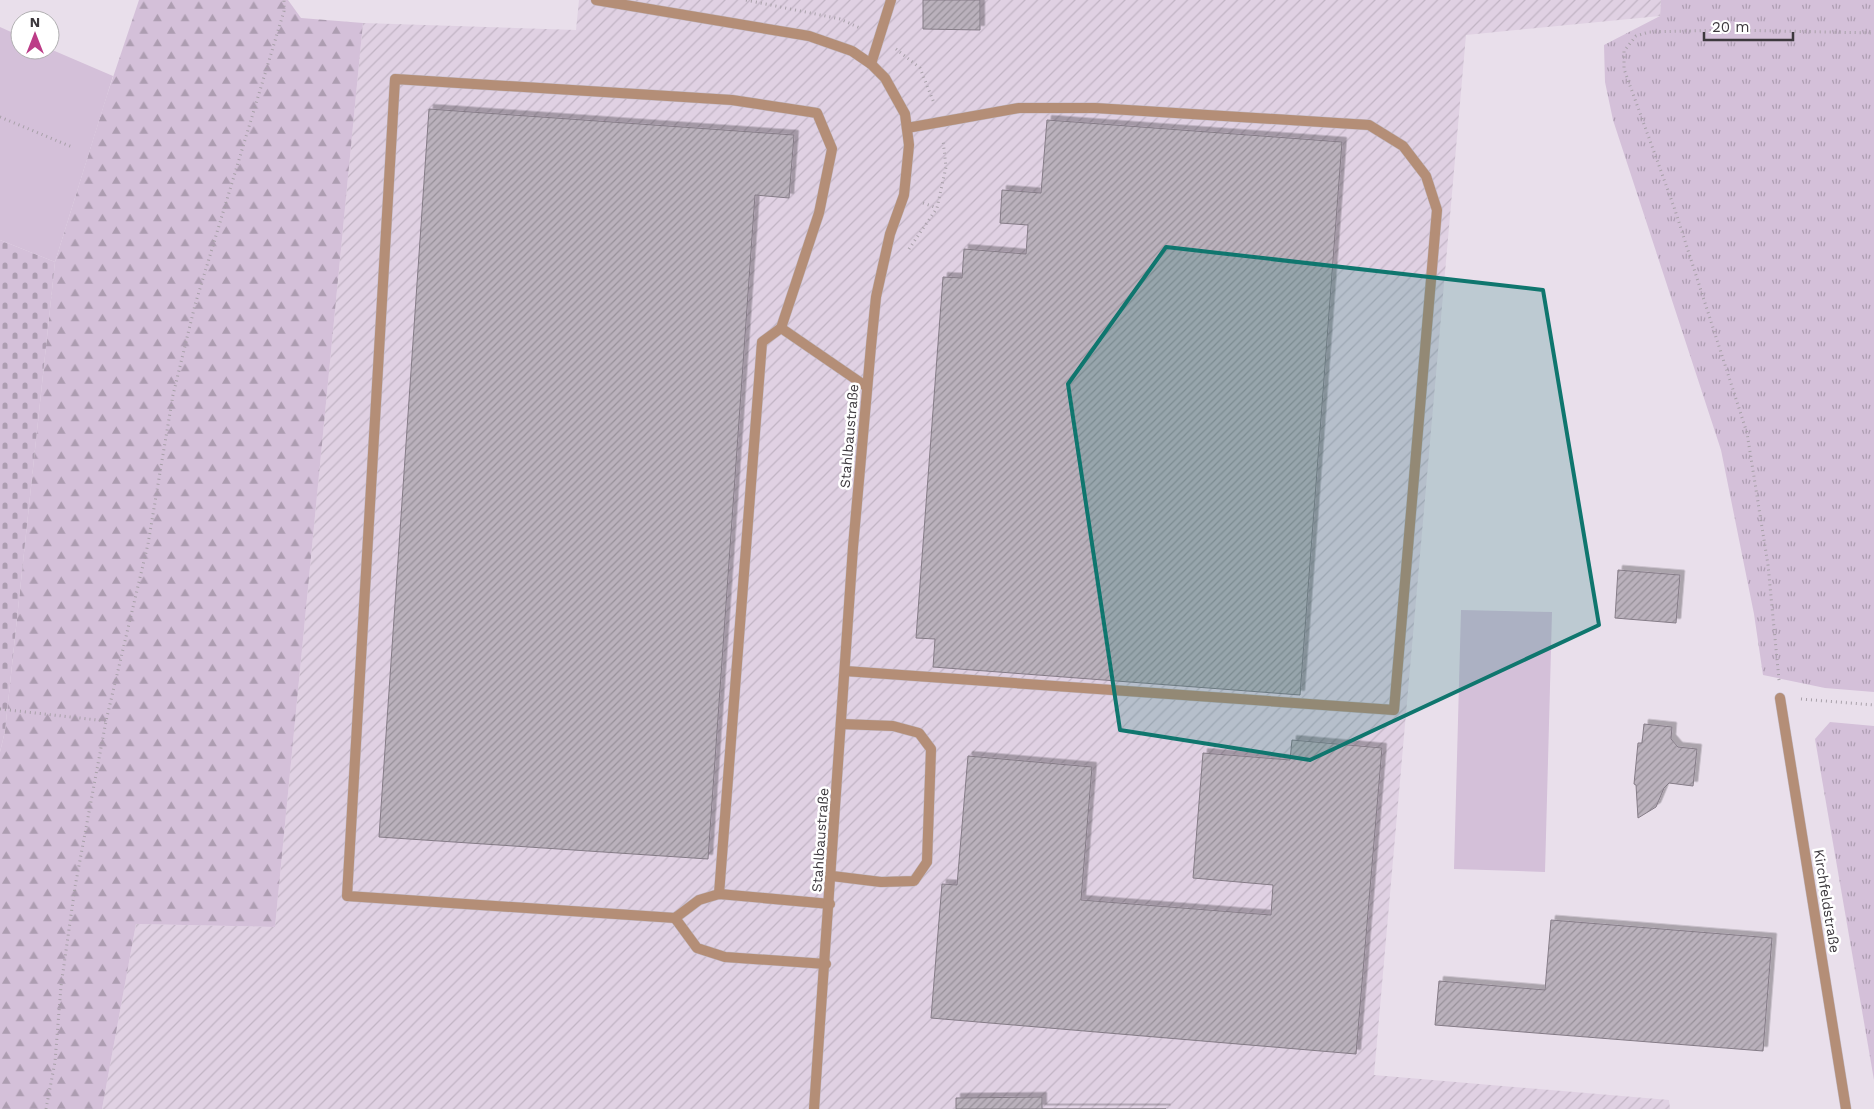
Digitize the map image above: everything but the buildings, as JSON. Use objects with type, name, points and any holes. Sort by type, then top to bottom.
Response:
[{"type":"street","name":"Stahlbaustraße","points":[[596,0],[809,36],[852,51],[871,64],[896,94],[905,114],[909,144],[904,195],[890,234],[876,297],[867,387],[814,1109]]},
{"type":"street","points":[[871,64],[891,0]]},
{"type":"street","points":[[719,894],[762,342],[781,328],[819,213],[832,150],[817,113],[732,100],[395,79],[347,896],[674,918],[699,900],[719,894],[830,904]]},
{"type":"street","points":[[845,671],[1394,710],[1437,210],[1426,176],[1403,146],[1369,125],[1095,108],[1019,108],[907,128]]},
{"type":"street","points":[[781,328],[867,387]]},
{"type":"street","name":"Kirchfeldstraße","points":[[1780,698],[1846,1109]]},
{"type":"street","points":[[832,876],[880,882],[914,881],[927,862],[931,749],[919,733],[893,726],[841,724]]},
{"type":"street","points":[[674,918],[697,948],[725,957],[826,964]]},
{"type":"path","points":[[46,1109],[55,1062],[62,986],[75,887],[106,721],[148,544],[173,395],[195,305],[284,11],[284,0]]},
{"type":"path","points":[[1874,33],[1730,30],[1649,32],[1636,36],[1624,51],[1624,69],[1674,207],[1747,433],[1768,565],[1780,698],[1874,705]]},
{"type":"path","points":[[0,117],[72,147]]},
{"type":"path","points":[[0,709],[106,721]]},
{"type":"highlighted area","points":[[1166,247],[1543,290],[1599,625],[1310,760],[1120,730],[1068,384]]},
{"type":"shaded area","points":[[579,0],[1661,0],[1660,16],[1466,35],[1374,1075],[1669,1100],[1670,1109],[102,1109],[136,924],[275,927],[363,23],[576,30]]},
{"type":"green space","points":[[139,0],[288,0],[301,18],[363,23],[275,927],[136,924],[102,1109],[0,1109],[0,752],[5,731],[55,262],[106,98]]},
{"type":"green space","points":[[1661,0],[1874,0],[1874,692],[1825,688],[1763,675],[1754,614],[1721,450],[1613,120],[1605,82],[1604,45],[1660,16]]},
{"type":"green space","points":[[0,27],[10,32],[10,60],[60,60],[60,53],[113,76],[55,262],[0,240]]},
{"type":"green space","points":[[0,240],[55,262],[5,731],[0,752]]},
{"type":"green space","points":[[1461,610],[1552,612],[1545,872],[1454,869]]},
{"type":"green space","points":[[1830,722],[1874,726],[1874,1080],[1815,739]]}]
